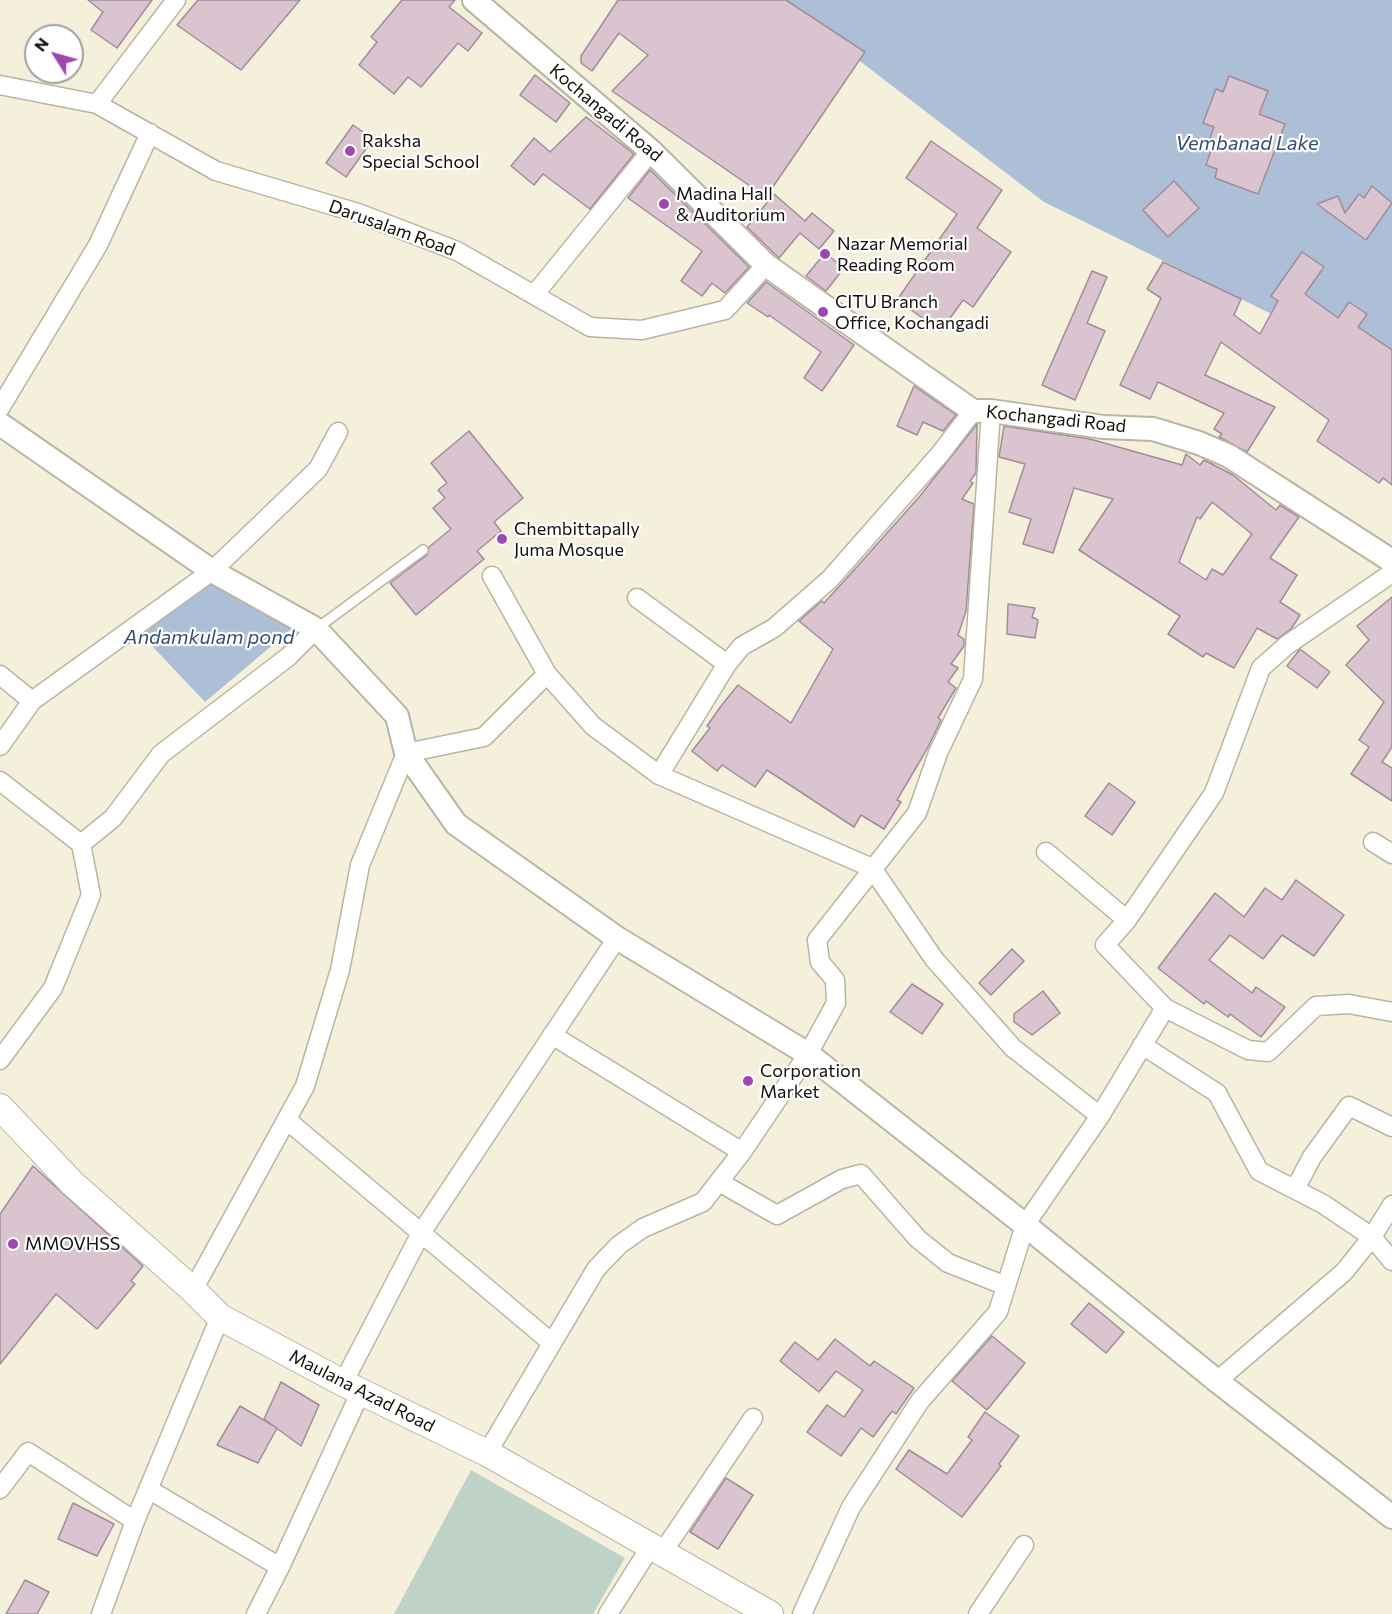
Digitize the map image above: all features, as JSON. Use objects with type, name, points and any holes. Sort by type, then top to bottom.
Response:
[{"type":"main road","name":"Maulana Azad Road","points":[[0,1107],[72,1183],[193,1290],[220,1317],[352,1387],[487,1453],[770,1614]]},
{"type":"street","points":[[97,104],[176,0]]},
{"type":"street","name":"Kochangadi Road","points":[[474,0],[651,151],[766,265],[982,411],[1103,427],[1153,429],[1199,443],[1229,456],[1392,561]]},
{"type":"street","name":"Darusalam Road","points":[[0,85],[97,104],[216,171],[358,213],[458,251],[590,327],[642,330],[725,310],[766,265]]},
{"type":"street","points":[[0,408],[98,245],[150,133]]},
{"type":"street","points":[[534,295],[651,151]]},
{"type":"street","points":[[659,775],[727,664],[742,646],[774,628],[830,579],[940,454],[982,411]]},
{"type":"street","points":[[487,1453],[596,1269],[620,1245],[643,1228],[703,1202],[742,1152],[808,1054],[836,1003],[835,980],[820,962],[817,940],[916,813],[938,753],[972,679],[982,411]]},
{"type":"street","points":[[0,424],[212,572],[316,629],[397,716],[406,753],[456,824],[617,938],[808,1054],[1025,1225],[1217,1381],[1392,1517]]},
{"type":"street","points":[[0,746],[32,701],[212,572],[318,469],[338,432]]},
{"type":"street","points":[[1392,573],[1287,645],[1261,668],[1214,793],[1127,920],[1105,945],[1165,1008],[1248,1050],[1268,1052],[1316,1006],[1349,1004],[1392,1012]]},
{"type":"street","points":[[492,576],[547,674],[593,726],[659,775],[872,868],[934,959],[1013,1048],[1100,1116]]},
{"type":"street","points":[[637,598],[727,664]]},
{"type":"street","points":[[81,844],[113,818],[161,754],[288,657],[316,629]]},
{"type":"street","points":[[406,753],[484,737],[547,674]]},
{"type":"street","points":[[0,675],[32,701]]},
{"type":"street","points":[[193,1290],[288,1121],[305,1086],[340,970],[360,865],[406,753]]},
{"type":"street","points":[[0,781],[81,844],[91,895],[53,988],[0,1060]]},
{"type":"street","points":[[1373,842],[1392,854]]},
{"type":"street","points":[[1046,852],[1127,920]]},
{"type":"street","points":[[256,1614],[280,1567],[352,1387],[421,1233],[617,938]]},
{"type":"street","points":[[802,1614],[851,1507],[920,1401],[998,1312],[1025,1225],[1100,1116],[1165,1008]]},
{"type":"street","points":[[552,1035],[742,1152]]},
{"type":"street","points":[[1142,1045],[1217,1093],[1259,1171],[1323,1204],[1372,1237],[1392,1261]]},
{"type":"street","points":[[1295,1189],[1312,1157],[1349,1106],[1392,1127]]},
{"type":"street","points":[[288,1121],[552,1343]]},
{"type":"street","points":[[719,1182],[777,1215],[842,1179],[861,1174],[912,1232],[948,1263],[1006,1286]]},
{"type":"street","points":[[1217,1381],[1344,1272],[1372,1237],[1392,1205]]},
{"type":"street","points":[[101,1614],[135,1521],[220,1317]]},
{"type":"street","points":[[608,1614],[753,1418]]},
{"type":"street","points":[[0,1489],[28,1452],[135,1521]]},
{"type":"street","points":[[148,1489],[280,1567]]},
{"type":"street","points":[[978,1614],[1024,1545]]},
{"type":"lane","points":[[316,629],[423,550]]},
{"type":"green space","points":[[471,1470],[625,1558],[593,1614],[394,1614]]},
{"type":"water","name":"Vembanad Lake","points":[[762,0],[1392,0],[1392,361],[1306,331],[1044,202],[861,62]]},
{"type":"water","name":"Andamkulam pond","points":[[210,578],[294,627],[205,702],[137,630]]},
{"type":"building","points":[[88,0],[152,0],[117,48],[91,30],[103,12]]},
{"type":"building","points":[[198,0],[300,0],[241,70],[177,25]]},
{"type":"building","points":[[402,0],[455,0],[449,7],[482,33],[468,51],[458,43],[421,87],[408,77],[394,94],[359,65],[377,42],[371,37]]},
{"type":"building","points":[[618,0],[786,0],[865,52],[766,197],[612,91],[648,55],[619,33],[592,71],[581,63],[581,56]]},
{"type":"building","points":[[535,75],[570,103],[556,122],[520,95]]},
{"type":"building","points":[[1229,76],[1268,91],[1259,114],[1285,124],[1258,194],[1215,178],[1217,169],[1206,165],[1212,148],[1207,146],[1214,127],[1203,123],[1216,89],[1223,92]]},
{"type":"building","points":[[586,117],[634,154],[590,209],[543,174],[534,185],[511,166],[534,138],[550,152]]},
{"type":"building","name":"Raksha Special School","points":[[353,125],[373,139],[346,177],[326,163]]},
{"type":"building","points":[[931,141],[1002,190],[977,228],[1011,252],[973,307],[963,300],[941,331],[897,300],[957,214],[906,178]]},
{"type":"building","points":[[650,170],[749,267],[725,293],[712,283],[702,296],[681,281],[702,251],[628,198]]},
{"type":"building","points":[[1174,181],[1199,208],[1168,237],[1143,210]]},
{"type":"building","points":[[1372,186],[1392,203],[1366,240],[1317,204],[1338,196],[1345,213],[1359,194],[1364,198]]},
{"type":"building","points":[[774,194],[805,221],[812,213],[834,231],[819,249],[800,233],[779,258],[747,227]]},
{"type":"building","points":[[1302,252],[1324,267],[1305,294],[1338,318],[1349,302],[1367,314],[1358,327],[1392,350],[1392,485],[1383,478],[1379,483],[1317,441],[1329,420],[1221,342],[1205,375],[1275,407],[1247,452],[1219,437],[1222,434],[1214,429],[1224,413],[1158,382],[1150,399],[1120,385],[1161,298],[1147,289],[1163,262],[1241,299],[1234,315],[1260,334],[1278,301],[1271,296]]},
{"type":"building","points":[[825,253],[844,268],[826,291],[806,276]]},
{"type":"building","points":[[1092,271],[1107,277],[1087,323],[1105,331],[1075,400],[1042,385]]},
{"type":"building","points":[[766,282],[854,345],[822,391],[804,378],[821,352],[769,315],[768,317],[747,303]]},
{"type":"building","points":[[914,386],[956,415],[943,431],[923,422],[917,435],[897,426]]},
{"type":"building","points":[[977,424],[976,473],[970,481],[973,483],[962,499],[974,504],[966,611],[958,635],[964,639],[964,646],[951,664],[958,668],[948,682],[956,688],[938,718],[941,720],[927,749],[897,800],[901,802],[884,829],[861,815],[854,827],[767,770],[755,787],[722,765],[717,771],[692,751],[710,728],[707,726],[738,685],[791,723],[833,649],[799,621],[822,601],[824,603],[855,569],[920,496]]},
{"type":"building","points":[[1004,426],[1090,439],[1182,465],[1186,454],[1200,465],[1204,460],[1233,475],[1276,510],[1280,505],[1299,517],[1270,558],[1297,575],[1280,602],[1300,615],[1291,629],[1277,639],[1257,628],[1234,668],[1206,653],[1203,657],[1168,634],[1180,616],[1079,550],[1113,499],[1074,488],[1053,553],[1023,544],[1031,519],[1009,512],[1025,464],[999,457]],"holes":[[[1212,502],[1252,534],[1223,575],[1212,569],[1206,580],[1179,562],[1197,517],[1200,519]]]},
{"type":"building","points":[[469,431],[523,498],[494,522],[501,531],[477,551],[484,559],[416,615],[390,583],[427,555],[429,547],[451,529],[433,508],[445,498],[438,490],[447,483],[431,463]]},
{"type":"building","points":[[1392,597],[1392,747],[1382,762],[1392,768],[1392,801],[1351,774],[1369,747],[1359,740],[1384,702],[1346,665],[1369,640],[1357,626]]},
{"type":"building","points":[[1008,604],[1035,608],[1032,617],[1038,620],[1035,638],[1007,634]]},
{"type":"building","points":[[1300,649],[1330,672],[1317,688],[1287,666]]},
{"type":"building","points":[[1109,783],[1135,802],[1112,835],[1085,816]]},
{"type":"building","points":[[1296,880],[1344,915],[1314,956],[1282,935],[1263,959],[1230,935],[1209,960],[1252,993],[1256,987],[1285,1007],[1261,1037],[1230,1014],[1228,1017],[1206,1001],[1204,1004],[1158,968],[1215,893],[1244,917],[1265,888],[1282,900]]},
{"type":"building","points":[[1012,949],[1024,961],[991,995],[979,983]]},
{"type":"building","points":[[912,984],[943,1004],[922,1034],[890,1012]]},
{"type":"building","points":[[1043,991],[1060,1013],[1032,1035],[1014,1022],[1014,1014]]},
{"type":"building","points":[[33,1166],[143,1266],[131,1281],[135,1284],[97,1329],[56,1294],[0,1364],[0,1214]]},
{"type":"building","points":[[1089,1303],[1124,1332],[1106,1353],[1071,1324]]},
{"type":"building","points":[[992,1336],[1025,1363],[987,1410],[952,1381]]},
{"type":"building","points":[[835,1339],[870,1366],[874,1361],[914,1388],[896,1414],[892,1411],[873,1437],[861,1428],[841,1456],[807,1432],[827,1405],[844,1417],[863,1390],[836,1371],[819,1392],[780,1361],[795,1342],[818,1360]]},
{"type":"building","points":[[281,1382],[319,1405],[301,1446],[264,1419]]},
{"type":"building","points":[[240,1406],[277,1428],[258,1463],[217,1445]]},
{"type":"building","points":[[985,1412],[1019,1436],[999,1464],[1001,1466],[962,1517],[896,1469],[909,1450],[947,1474],[972,1440],[968,1437]]},
{"type":"building","points":[[726,1478],[753,1495],[718,1549],[690,1532]]},
{"type":"building","points":[[73,1503],[114,1524],[97,1556],[58,1539]]},
{"type":"building","points":[[25,1580],[49,1592],[37,1614],[6,1614]]},
{"type":"place","name":"Raksha Special School","points":[[350,151]]},
{"type":"place","name":"Madina Hall & Auditorium","points":[[664,204]]},
{"type":"place","name":"Nazar Memorial Reading Room","points":[[825,254]]},
{"type":"place","name":"CITU Branch Office, Kochangadi","points":[[823,312]]},
{"type":"place","name":"Chembittapally Juma Mosque","points":[[502,539]]},
{"type":"place","name":"Corporation Market","points":[[748,1081]]},
{"type":"place","name":"MMOVHSS","points":[[13,1244]]}]
